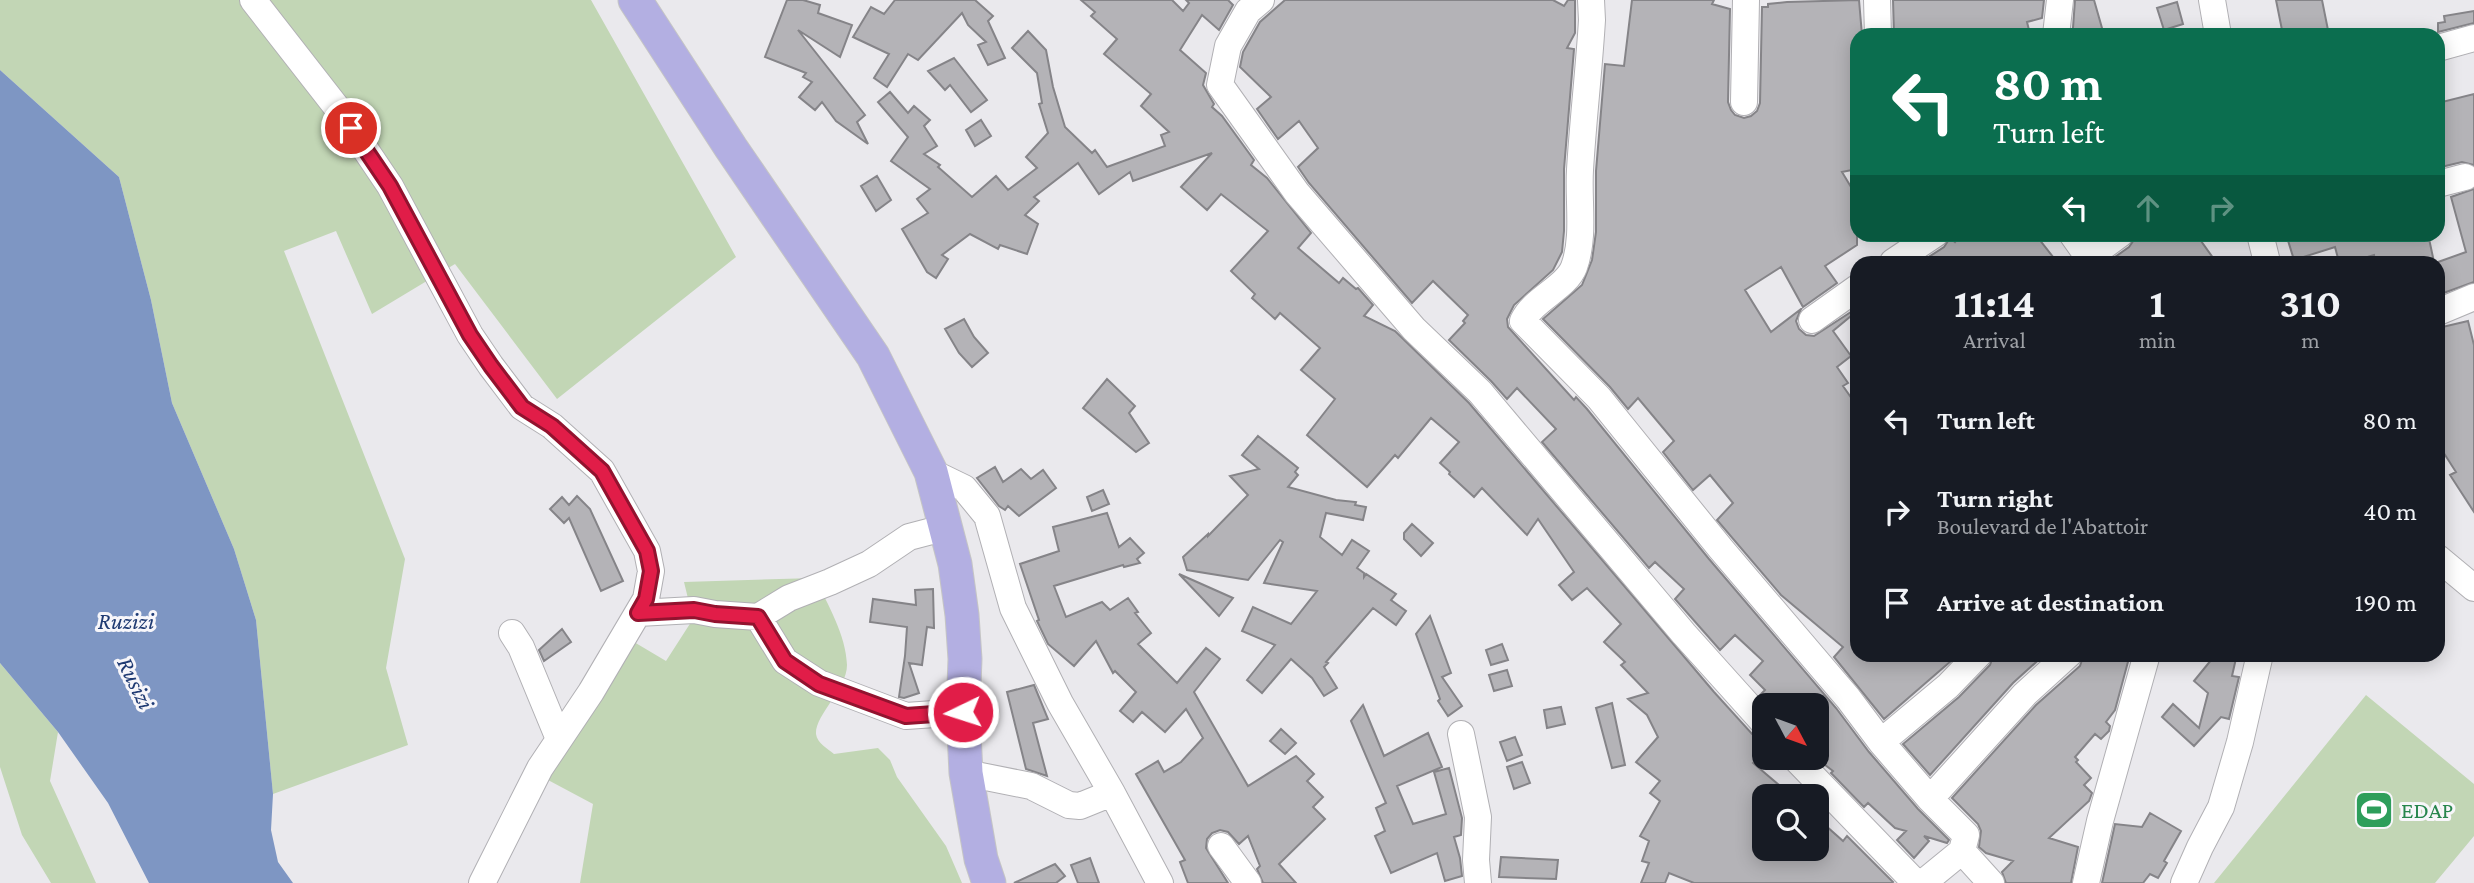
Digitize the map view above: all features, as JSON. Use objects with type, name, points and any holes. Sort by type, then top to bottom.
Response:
[{"type":"main road","points":[[635,0],[738,158],[873,356],[931,472],[955,564],[965,659],[963,712],[966,773],[981,859],[989,883]]},
{"type":"street","points":[[253,0],[338,109],[390,186],[470,335],[499,376],[522,407],[552,426],[602,471],[647,551],[651,571],[646,599],[540,768],[482,883]]},
{"type":"street","points":[[1261,0],[1248,11],[1228,46],[1220,85],[1297,193],[1414,329],[1480,392],[1684,634],[1752,710]]},
{"type":"street","points":[[1591,0],[1592,20],[1580,172],[1579,238],[1575,265],[1570,275],[1550,291],[1523,321],[1599,398],[1721,549],[1848,698],[1881,742],[1930,799],[1966,835],[1962,851],[1924,881],[1920,883],[1913,880],[1807,770]]},
{"type":"street","points":[[1744,102],[1746,0]]},
{"type":"street","points":[[1877,0],[1878,28]]},
{"type":"street","points":[[2057,28],[2060,0]]},
{"type":"street","points":[[2212,0],[2217,28]]},
{"type":"street","points":[[2445,46],[2474,38]]},
{"type":"street","points":[[2445,182],[2465,177]]},
{"type":"street","points":[[1901,256],[1919,242]]},
{"type":"street","points":[[2091,256],[2110,242]]},
{"type":"street","points":[[1812,320],[1850,293]]},
{"type":"street","points":[[2445,309],[2474,297]]},
{"type":"street","points":[[931,472],[964,488],[987,516],[1013,608],[1060,703],[1160,883]]},
{"type":"street","points":[[638,613],[694,610],[758,617],[789,598],[869,564],[909,537],[947,527]]},
{"type":"street","points":[[2445,564],[2474,589]]},
{"type":"street","points":[[758,617],[785,661],[819,684],[906,716],[963,712]]},
{"type":"street","points":[[512,633],[559,739]]},
{"type":"street","points":[[1881,742],[1948,686],[1971,662]]},
{"type":"street","points":[[1930,799],[2025,694],[2060,662]]},
{"type":"street","points":[[2086,883],[2100,821],[2145,662]]},
{"type":"street","points":[[2184,883],[2221,807],[2240,742],[2258,662]]},
{"type":"street","points":[[1461,734],[1478,817],[1478,883]]},
{"type":"street","points":[[966,773],[1031,786],[1069,805],[1080,806],[1112,793]]},
{"type":"street","points":[[1221,846],[1248,883]]},
{"type":"street","points":[[1962,851],[1991,883]]},
{"type":"green space","points":[[0,0],[591,0],[736,257],[557,399],[455,264],[372,314],[336,231],[284,251],[405,559],[386,668],[408,745],[273,794],[256,620],[234,549],[172,403],[151,300],[119,177],[0,70]]},
{"type":"green space","points":[[815,578],[840,631],[847,665],[842,683],[820,719],[816,734],[818,740],[834,754],[878,748],[890,760],[897,777],[946,846],[962,883],[580,883],[593,804],[548,780],[634,642],[666,661],[693,619],[684,582]]},
{"type":"green space","points":[[0,663],[58,732],[50,781],[96,883],[51,883],[22,835],[0,767]]},
{"type":"green space","name":"EDAP","points":[[2366,695],[2474,784],[2474,836],[2435,883],[2214,883]]},
{"type":"water","name":"Ruzizi","points":[[0,70],[119,177],[151,300],[172,403],[234,549],[256,620],[273,794],[271,830],[278,862],[293,883],[149,883],[108,803],[58,732],[0,663]]},
{"type":"building","points":[[787,0],[803,0],[820,5],[818,13],[852,25],[840,57],[798,30],[865,115],[857,122],[868,144],[836,121],[822,102],[815,110],[799,97],[812,82],[803,77],[806,73],[765,57]]},
{"type":"building","points":[[895,0],[975,0],[993,16],[988,21],[1005,58],[988,65],[978,45],[986,42],[968,25],[962,13],[918,60],[908,54],[887,87],[874,78],[889,54],[853,37],[871,7],[884,14]]},
{"type":"building","points":[[1081,0],[1172,0],[1183,11],[1189,3],[1186,0],[1228,0],[1233,5],[1219,30],[1202,15],[1180,50],[1206,73],[1203,85],[1214,104],[1212,107],[1222,116],[1254,160],[1251,165],[1267,178],[1311,233],[1298,248],[1339,283],[1343,278],[1358,288],[1373,305],[1364,316],[1395,331],[1469,403],[1752,734],[1752,770],[1761,770],[1778,784],[1752,784],[1752,861],[1829,861],[1829,829],[1843,841],[1847,836],[1892,883],[1694,883],[1669,873],[1665,883],[1641,883],[1649,863],[1642,861],[1649,841],[1640,836],[1660,801],[1650,793],[1660,781],[1636,762],[1658,737],[1647,715],[1628,699],[1648,693],[1621,665],[1625,662],[1604,642],[1621,624],[1587,588],[1572,600],[1559,585],[1574,572],[1538,519],[1527,535],[1482,488],[1474,497],[1449,474],[1440,463],[1459,442],[1431,418],[1398,458],[1395,455],[1367,487],[1307,435],[1335,399],[1301,370],[1320,348],[1280,313],[1275,319],[1252,298],[1255,294],[1231,271],[1268,231],[1221,194],[1207,210],[1181,187],[1212,153],[1133,181],[1130,172],[1099,194],[1078,163],[1034,197],[1039,201],[1025,215],[1038,224],[1027,254],[1000,245],[998,249],[970,234],[942,255],[948,259],[936,278],[927,272],[902,229],[928,213],[917,199],[930,189],[891,161],[908,137],[878,102],[890,92],[908,113],[914,106],[930,120],[924,126],[937,146],[924,154],[940,165],[938,167],[972,197],[996,176],[1008,190],[1037,168],[1026,157],[1048,133],[1039,104],[1042,103],[1037,73],[1012,48],[1028,31],[1046,50],[1065,127],[1092,153],[1095,150],[1107,167],[1165,146],[1161,135],[1169,132],[1141,106],[1151,94],[1104,54],[1117,39],[1091,16],[1095,12]]},
{"type":"building","points":[[1285,0],[1553,0],[1564,6],[1568,0],[1575,0],[1575,33],[1567,48],[1574,49],[1564,169],[1562,252],[1553,270],[1514,305],[1507,319],[1508,327],[1574,400],[1576,397],[1587,409],[1709,559],[1823,693],[1762,693],[1765,690],[1750,675],[1763,661],[1735,635],[1720,650],[1675,599],[1684,589],[1655,562],[1649,568],[1542,442],[1556,429],[1517,388],[1507,399],[1449,340],[1465,323],[1463,321],[1468,315],[1433,281],[1412,303],[1309,183],[1298,167],[1318,148],[1299,121],[1278,139],[1257,109],[1271,97],[1240,67],[1243,52],[1260,22]]},
{"type":"building","points":[[1632,0],[1714,0],[1712,4],[1730,9],[1728,102],[1735,115],[1744,118],[1757,111],[1760,103],[1762,7],[1787,2],[1859,0],[1861,28],[1850,28],[1850,170],[1842,172],[1850,185],[1850,242],[1857,242],[1857,245],[1825,266],[1837,283],[1803,307],[1781,267],[1745,290],[1771,332],[1801,309],[1796,321],[1799,329],[1806,335],[1814,336],[1850,313],[1850,317],[1833,331],[1850,355],[1837,367],[1848,383],[1843,386],[1850,396],[1850,662],[1950,662],[1884,719],[1834,657],[1843,647],[1781,595],[1717,520],[1733,503],[1710,475],[1693,490],[1663,452],[1674,441],[1638,398],[1628,409],[1543,319],[1582,285],[1592,260],[1596,232],[1596,171],[1605,64],[1624,66]]},
{"type":"building","points":[[1893,0],[2044,0],[2042,18],[2027,22],[2028,28],[1894,28]]},
{"type":"building","points":[[2075,0],[2094,0],[2102,28],[2073,28]]},
{"type":"building","points":[[2276,0],[2322,0],[2328,28],[2282,28]]},
{"type":"building","points":[[2177,2],[2183,24],[2163,28],[2157,8]]},
{"type":"building","points":[[2474,11],[2474,23],[2445,30],[2445,28],[2438,28],[2438,23],[2445,22],[2444,16]]},
{"type":"building","points":[[954,58],[987,100],[971,112],[950,85],[945,90],[928,71]]},
{"type":"building","points":[[2474,94],[2474,165],[2462,162],[2445,166],[2445,101]]},
{"type":"building","points":[[981,120],[991,136],[975,146],[966,130]]},
{"type":"building","points":[[877,176],[891,200],[876,211],[861,186]]},
{"type":"building","points":[[2474,189],[2474,282],[2445,292],[2445,260],[2466,252],[2451,197]]},
{"type":"building","points":[[1947,242],[2041,242],[2052,256],[1930,256]]},
{"type":"building","points":[[2132,242],[2202,242],[2212,256],[2116,256]]},
{"type":"building","points":[[2288,242],[2430,242],[2433,256],[2337,256],[2335,247],[2307,256],[2293,256]]},
{"type":"building","points":[[964,319],[974,337],[988,353],[972,367],[959,353],[945,329]]},
{"type":"building","points":[[2468,321],[2474,345],[2474,512],[2450,475],[2456,472],[2445,455],[2445,326]]},
{"type":"building","points":[[1107,379],[1135,406],[1129,413],[1149,443],[1136,452],[1083,408]]},
{"type":"building","points":[[1258,436],[1298,468],[1295,472],[1298,475],[1288,487],[1336,500],[1356,502],[1355,505],[1366,507],[1363,520],[1326,513],[1320,537],[1342,555],[1352,540],[1369,551],[1357,568],[1364,573],[1364,577],[1366,574],[1396,594],[1391,600],[1406,611],[1396,625],[1373,608],[1326,662],[1328,663],[1324,667],[1337,688],[1324,696],[1312,678],[1291,659],[1262,693],[1247,680],[1275,645],[1242,631],[1253,607],[1291,624],[1317,591],[1264,583],[1283,542],[1280,540],[1248,580],[1187,570],[1183,557],[1248,495],[1230,476],[1259,469],[1242,455]]},
{"type":"building","points":[[995,467],[1003,482],[1021,469],[1031,479],[1043,470],[1056,488],[1019,516],[1008,506],[1005,510],[999,506],[977,478]]},
{"type":"building","points":[[1103,490],[1109,504],[1092,511],[1087,497]]},
{"type":"building","points":[[577,496],[590,509],[623,581],[601,591],[569,518],[564,523],[550,509],[562,497],[569,505]]},
{"type":"building","points":[[1107,513],[1119,547],[1130,538],[1144,553],[1137,559],[1140,563],[1124,567],[1123,565],[1054,586],[1066,617],[1102,602],[1110,610],[1128,598],[1138,612],[1135,613],[1151,633],[1138,644],[1177,683],[1206,648],[1220,659],[1194,692],[1248,786],[1296,756],[1314,774],[1307,781],[1323,797],[1313,807],[1325,819],[1279,864],[1296,883],[1263,883],[1257,869],[1260,866],[1248,836],[1239,844],[1228,832],[1220,830],[1207,839],[1206,848],[1228,883],[1188,883],[1180,862],[1185,860],[1136,774],[1158,761],[1164,772],[1181,762],[1203,738],[1186,709],[1165,732],[1142,712],[1133,722],[1120,711],[1136,692],[1115,671],[1113,673],[1096,641],[1074,666],[1048,644],[1037,621],[1039,620],[1020,564],[1059,551],[1053,527]]},
{"type":"building","points":[[1412,524],[1433,543],[1421,556],[1404,539],[1404,533]]},
{"type":"building","points":[[1179,574],[1233,598],[1219,616]]},
{"type":"building","points":[[933,589],[934,628],[927,627],[922,665],[909,663],[919,693],[899,697],[907,627],[870,622],[873,599],[916,605],[915,590]]},
{"type":"building","points":[[1430,616],[1451,673],[1442,677],[1462,706],[1448,716],[1438,701],[1440,699],[1416,634]]},
{"type":"building","points":[[562,629],[571,642],[544,661],[539,650]]},
{"type":"building","points":[[1502,644],[1508,660],[1491,665],[1486,650]]},
{"type":"building","points":[[1991,662],[2036,662],[2013,683],[1930,775],[1903,744],[1959,697]]},
{"type":"building","points":[[2081,662],[2128,662],[2115,710],[2106,722],[2110,726],[2109,731],[2101,739],[2095,734],[2075,757],[2078,760],[2076,762],[2091,778],[2084,785],[2092,793],[2089,801],[2049,838],[2078,847],[2071,883],[2006,883],[2002,872],[2013,861],[1986,853],[1979,847],[1981,831],[1978,824],[1952,798],[2036,705]]},
{"type":"building","points":[[2209,662],[2235,662],[2232,676],[2239,677],[2229,719],[2221,717],[2194,746],[2162,717],[2173,704],[2199,728],[2208,693],[2194,681]]},
{"type":"building","points":[[1507,670],[1512,686],[1494,691],[1489,675]]},
{"type":"building","points":[[1034,685],[1048,719],[1033,723],[1047,776],[1026,769],[1007,692]]},
{"type":"building","points":[[1829,700],[1869,752],[1949,840],[1947,843],[1924,836],[1929,841],[1914,858],[1897,840],[1906,831],[1895,828],[1868,803],[1864,807],[1831,773],[1833,771],[1829,768]]},
{"type":"building","points":[[1612,703],[1625,765],[1612,768],[1596,708]]},
{"type":"building","points":[[1363,705],[1384,756],[1428,733],[1442,767],[1397,786],[1413,824],[1446,814],[1434,772],[1449,768],[1462,818],[1461,835],[1454,837],[1462,876],[1445,881],[1437,853],[1391,873],[1375,836],[1385,831],[1376,808],[1386,803],[1351,721]]},
{"type":"building","points":[[1561,707],[1565,724],[1547,728],[1544,710]]},
{"type":"building","points":[[1281,729],[1296,743],[1285,754],[1270,741]]},
{"type":"building","points":[[1515,737],[1522,755],[1507,761],[1500,742]]},
{"type":"building","points":[[1522,762],[1530,783],[1514,789],[1507,767]]},
{"type":"building","points":[[2150,813],[2181,831],[2158,878],[2150,874],[2143,883],[2102,883],[2115,824],[2142,827]]},
{"type":"building","points":[[1501,857],[1558,860],[1556,879],[1499,877]]},
{"type":"building","points":[[1090,858],[1099,883],[1078,883],[1071,865]]},
{"type":"building","points":[[1055,864],[1065,876],[1056,883],[1014,883]]},
{"type":"place","name":"EDAP","points":[[2374,810]]},
{"type":"route","points":[[351,128],[390,186],[470,335],[491,366],[522,407],[552,426],[602,471],[647,551],[651,571],[646,599],[638,613],[694,610],[758,617],[785,661],[819,684],[906,716],[963,712]]},
{"type":"water label","name":"Rusizi","points":[[136,683]]}]
